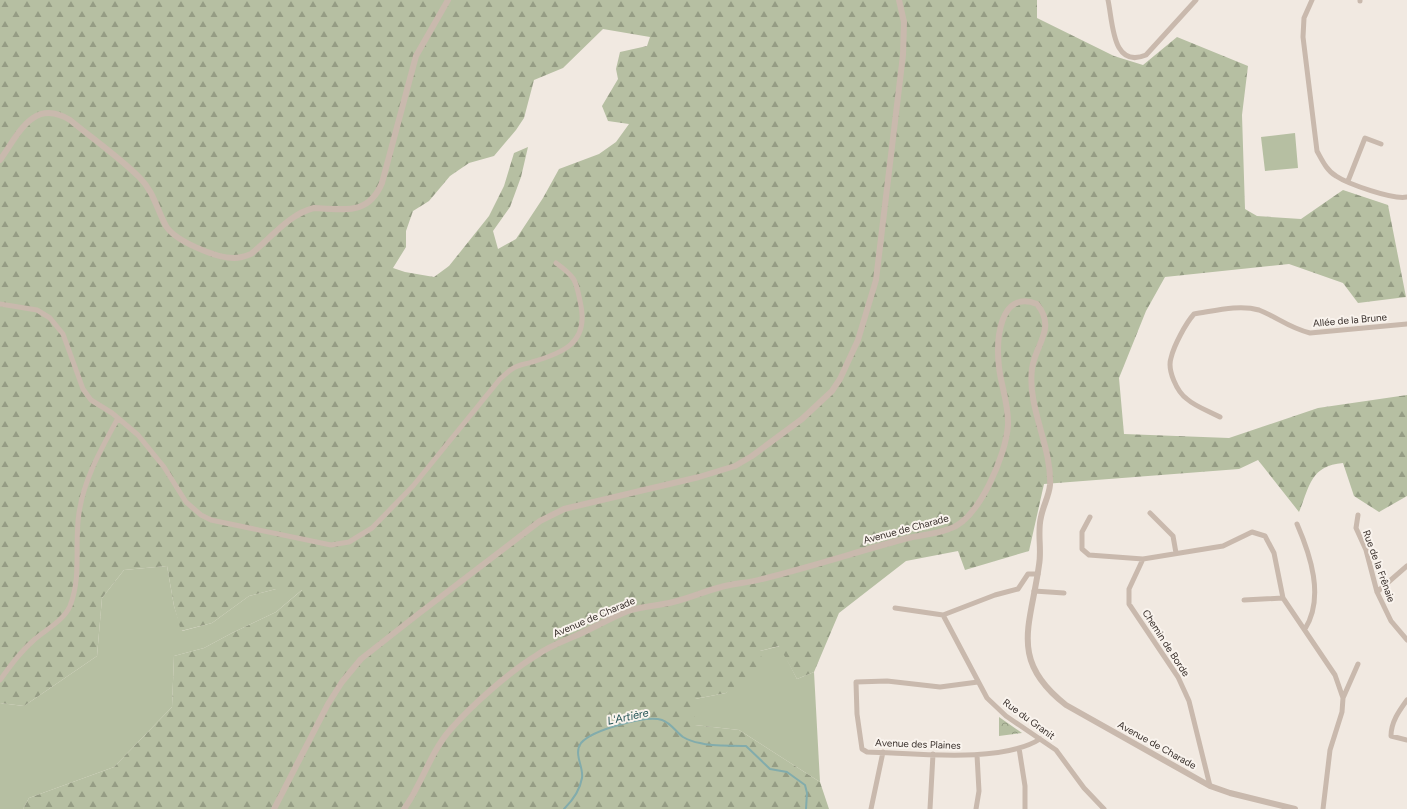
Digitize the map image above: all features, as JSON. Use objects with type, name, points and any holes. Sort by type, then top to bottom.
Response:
[{"type":"street","points":[[0,160],[21,130],[34,117],[46,112],[59,114],[70,120],[141,179],[151,192],[166,226],[173,234],[221,256],[234,258],[251,254],[288,222],[308,209],[353,209],[365,206],[374,198],[382,183],[416,56],[448,0]]},
{"type":"street","points":[[274,809],[331,700],[342,682],[362,660],[417,615],[540,521],[564,509],[700,477],[735,466],[752,456],[802,419],[832,391],[840,379],[858,340],[876,280],[903,55],[904,22],[899,0]]},
{"type":"street","points":[[1108,0],[1117,45],[1121,52],[1128,57],[1137,58],[1146,54],[1196,0]]},
{"type":"street","points":[[1312,0],[1304,18],[1304,37],[1317,151],[1325,165],[1336,176],[1384,196],[1400,199],[1407,197]]},
{"type":"street","points":[[1348,181],[1365,138],[1382,144]]},
{"type":"street","points":[[0,304],[37,310],[50,318],[63,334],[83,389],[91,400],[118,418],[138,435],[164,467],[186,502],[211,520],[331,545],[349,542],[372,528],[414,486],[500,379],[512,368],[541,360],[564,350],[578,339],[583,317],[577,282],[571,274],[556,263]]},
{"type":"street","name":"Avenue de Charade","points":[[404,809],[417,788],[433,755],[450,730],[472,707],[507,678],[537,655],[551,647],[628,611],[674,602],[720,587],[759,580],[910,538],[947,530],[963,522],[974,509],[996,469],[1006,442],[1008,413],[999,366],[999,344],[1004,314],[1008,307],[1022,301],[1037,304],[1045,316],[1046,325],[1032,369],[1035,407],[1049,470],[1050,486],[1041,516],[1038,574],[1027,624],[1027,641],[1030,657],[1044,686],[1066,705],[1210,786],[1230,793],[1260,799],[1295,809]]},
{"type":"street","name":"Allée de la Brune","points":[[1220,417],[1186,399],[1178,389],[1172,372],[1170,358],[1188,321],[1194,314],[1242,308],[1258,310],[1294,329],[1310,332],[1407,324]]},
{"type":"street","points":[[0,680],[14,660],[35,639],[58,621],[70,607],[77,582],[79,512],[91,469],[118,418]]},
{"type":"street","points":[[1150,513],[1173,536],[1176,553]]},
{"type":"street","name":"Rue de la Frênaie","points":[[1358,514],[1356,528],[1366,550],[1377,592],[1391,622],[1407,640]]},
{"type":"street","points":[[1090,517],[1082,532],[1082,549],[1089,555],[1143,559],[1223,546],[1252,532],[1265,536],[1274,553],[1283,598],[1291,614],[1305,629],[1335,675],[1344,698]]},
{"type":"street","points":[[1297,524],[1309,552],[1314,590],[1311,616],[1305,629]]},
{"type":"street","name":"Chemin de Borde","points":[[1143,559],[1128,589],[1130,604],[1178,677],[1189,701],[1210,786]]},
{"type":"street","points":[[1377,592],[1407,566]]},
{"type":"street","points":[[895,608],[944,615],[995,595],[1018,589],[1028,574],[1038,574]]},
{"type":"street","points":[[1034,591],[1064,594]]},
{"type":"street","points":[[1244,600],[1283,598]]},
{"type":"street","name":"Rue du Granit","points":[[944,615],[986,698],[1006,716],[1056,750],[1084,788],[1104,809]]},
{"type":"street","points":[[1323,809],[1330,750],[1342,712],[1344,698],[1358,664]]},
{"type":"street","name":"Avenue des Plaines","points":[[978,682],[940,687],[887,681],[856,682],[857,714],[862,749],[867,752],[977,755],[992,754],[1019,748],[1040,739]]},
{"type":"street","points":[[1407,700],[1396,714],[1391,730],[1391,736],[1407,740]]},
{"type":"street","points":[[1019,748],[1025,786],[1025,809]]},
{"type":"street","points":[[871,809],[883,752]]},
{"type":"street","points":[[930,809],[933,754]]},
{"type":"street","points":[[976,809],[979,791],[977,755]]},
{"type":"street","name":"Avenue de Charade","points":[[1260,799],[1279,809]]},
{"type":"green space","points":[[0,0],[1037,0],[1037,18],[1114,56],[1143,65],[1177,37],[1248,66],[1242,115],[1245,209],[1257,216],[1301,219],[1343,190],[1388,205],[1406,297],[1358,303],[1343,283],[1289,264],[1165,277],[1146,311],[1119,378],[1124,434],[1229,438],[1318,408],[1407,395],[1407,496],[1379,512],[1354,496],[1343,463],[1324,468],[1317,473],[1309,486],[1299,512],[1258,460],[1239,469],[1044,484],[1029,551],[965,570],[958,551],[906,561],[839,613],[814,672],[797,679],[779,646],[760,651],[763,664],[726,693],[695,699],[695,725],[739,730],[820,782],[829,809],[23,809],[29,798],[114,767],[172,707],[174,656],[204,648],[276,612],[302,590],[276,589],[249,596],[212,623],[181,631],[174,606],[167,566],[124,570],[102,598],[97,656],[24,706],[0,703]],"holes":[[[603,29],[650,37],[647,46],[620,52],[616,69],[618,79],[602,106],[608,121],[629,124],[616,142],[599,154],[559,169],[543,198],[516,239],[498,249],[493,231],[510,207],[521,177],[528,147],[514,153],[504,186],[489,216],[449,266],[434,277],[405,272],[393,268],[406,247],[406,231],[413,211],[429,201],[450,176],[469,163],[494,156],[524,118],[534,80],[563,68]]]},
{"type":"green space","points":[[1295,133],[1298,168],[1265,171],[1261,137]]},
{"type":"green space","points":[[167,566],[174,606],[182,631],[212,623],[249,596],[276,589],[303,589],[276,612],[204,648],[174,656],[172,707],[114,767],[29,798],[23,809],[0,809],[0,703],[24,706],[97,656],[102,598],[124,570]]},
{"type":"green space","points":[[780,646],[797,679],[814,672],[820,782],[739,730],[695,725],[695,699],[726,693],[760,651]]},
{"type":"green space","points":[[999,717],[1022,733],[999,736]]},
{"type":"waterway","name":"L'Artière","points":[[564,809],[575,795],[581,782],[582,769],[578,756],[581,743],[596,733],[607,729],[632,722],[654,719],[665,721],[683,737],[693,741],[711,745],[746,746],[770,769],[787,772],[805,785],[807,793],[806,809]]}]
